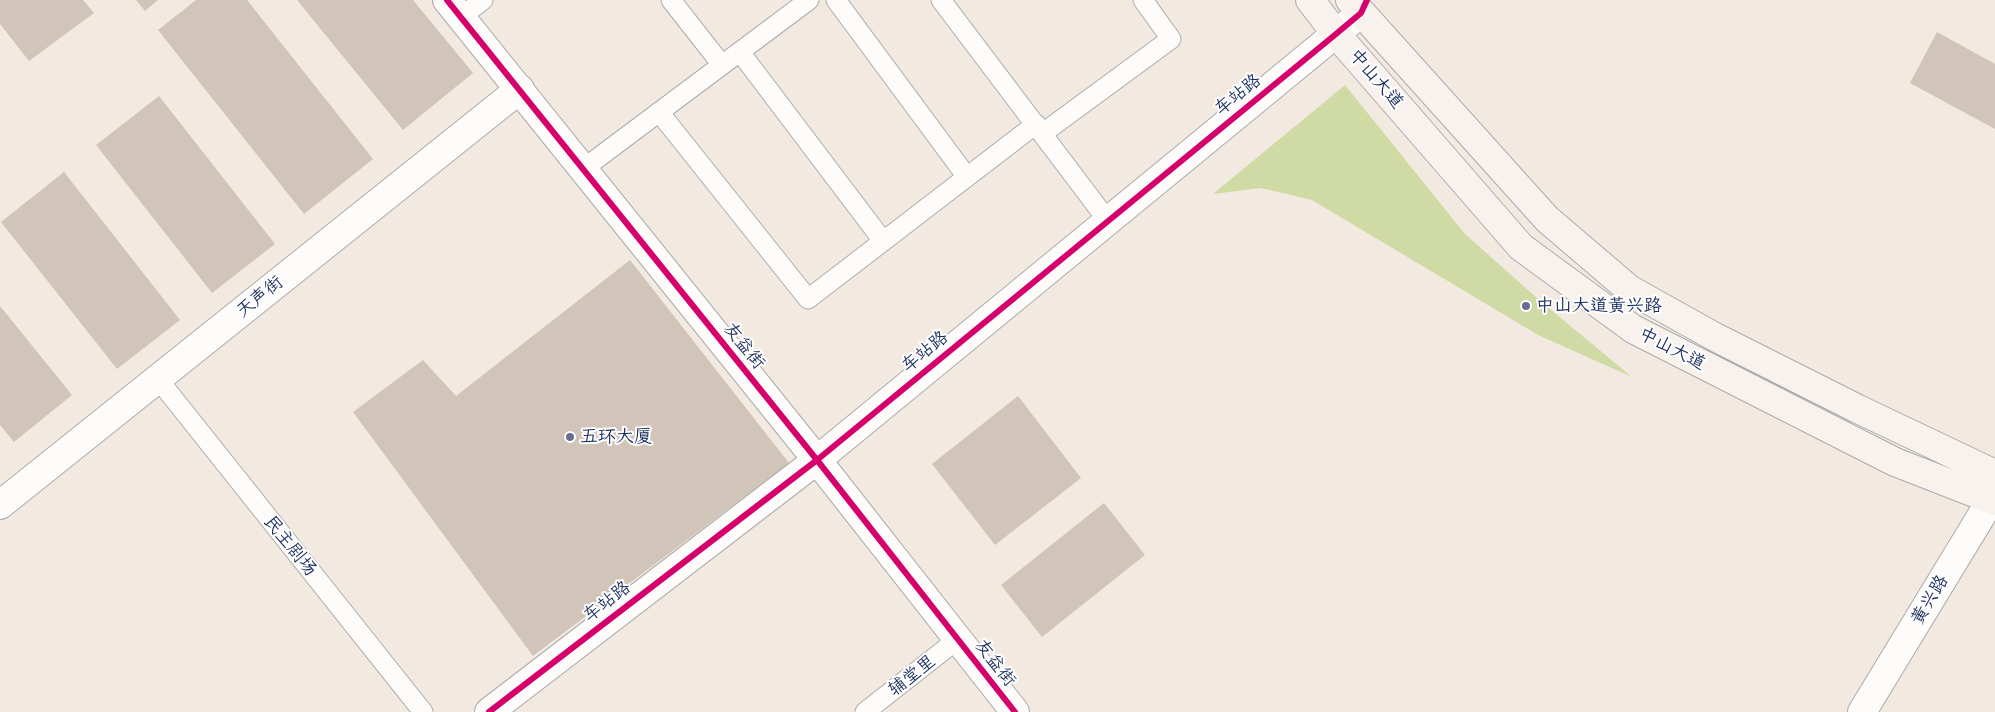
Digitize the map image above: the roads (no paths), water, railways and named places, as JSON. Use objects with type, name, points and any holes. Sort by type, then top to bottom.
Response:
[{"type":"main road","name":"中山大道","points":[[1310,0],[1336,34],[1521,247],[1633,329],[1896,462],[1994,491]]},
{"type":"main road","name":"中山大道","points":[[1360,4],[1547,220],[1629,289],[1742,351],[1858,410],[1994,491]]},
{"type":"street","name":"车站路","points":[[488,712],[817,460],[1336,34],[1360,4]]},
{"type":"street","name":"友益街","points":[[454,8],[817,460],[1015,712]]},
{"type":"street","name":"天声街","points":[[0,505],[520,89]]},
{"type":"street","name":"黄兴路","points":[[1862,712],[1994,491]]},
{"type":"lane","points":[[454,8],[483,0]]},
{"type":"lane","points":[[672,0],[722,65]]},
{"type":"lane","points":[[583,169],[808,0]]},
{"type":"lane","points":[[836,0],[967,177]]},
{"type":"lane","points":[[941,0],[1108,221]]},
{"type":"lane","points":[[659,112],[808,299],[967,177],[1171,38],[1143,0]]},
{"type":"lane","points":[[740,52],[883,241]]},
{"type":"lane","name":"民主剧场","points":[[158,379],[423,712]]},
{"type":"lane","name":"辅堂里","points":[[865,712],[958,640]]},
{"type":"place","name":"中山大道黄兴路","points":[[1526,306]]},
{"type":"place","name":"五环大厦","points":[[570,437]]}]
